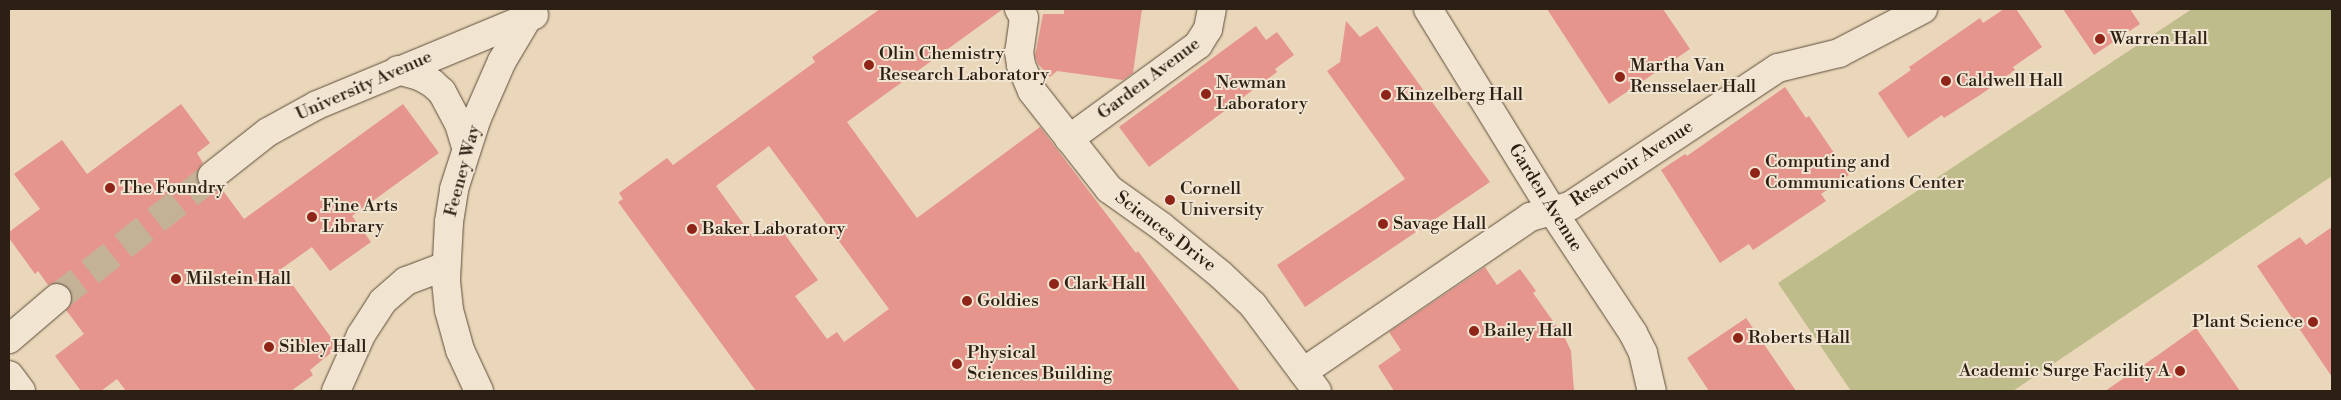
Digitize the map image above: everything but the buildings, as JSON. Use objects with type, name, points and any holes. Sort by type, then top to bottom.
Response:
[{"type":"street","name":"Sciences Drive","points":[[1019,9],[1024,18],[1019,52],[1026,80],[1032,91],[1115,195],[1135,206],[1237,289],[1253,305],[1310,382]]},
{"type":"street","name":"Garden Avenue","points":[[1069,138],[1198,45],[1208,29],[1212,9]]},
{"type":"street","name":"Garden Avenue","points":[[1428,9],[1551,209],[1633,333],[1643,353],[1652,391]]},
{"type":"street","name":"Reservoir Avenue","points":[[1310,382],[1530,217],[1551,209],[1570,206],[1778,68],[1839,53],[1923,9]]},
{"type":"street","name":"University Avenue","points":[[212,176],[268,132],[291,118],[398,70],[537,12]]},
{"type":"street","name":"Feeney Way","points":[[480,391],[453,329],[447,295],[446,266],[451,206],[466,147],[502,61],[537,12]]},
{"type":"street","points":[[398,70],[419,76],[432,83],[442,92],[459,124],[466,147]]},
{"type":"street","points":[[336,391],[361,335],[383,301],[406,281],[446,266]]},
{"type":"street","points":[[9,339],[57,298]]},
{"type":"street","points":[[9,375],[21,391]]},
{"type":"shaded area","points":[[2192,9],[2332,9],[2332,176],[2013,391],[1851,391],[1778,283]]},
{"type":"tunnel","points":[[57,298],[212,176]]},
{"type":"place","name":"Warren Hall","points":[[2100,39]]},
{"type":"place","name":"Olin Chemistry Research Laboratory","points":[[869,65]]},
{"type":"place","name":"Martha Van Rensselaer Hall","points":[[1620,77]]},
{"type":"place","name":"Caldwell Hall","points":[[1946,81]]},
{"type":"place","name":"Newman Laboratory","points":[[1206,94]]},
{"type":"place","name":"Kinzelberg Hall","points":[[1386,95]]},
{"type":"place","name":"Computing and Communications Center","points":[[1755,173]]},
{"type":"place","name":"The Foundry","points":[[110,188]]},
{"type":"place","name":"Cornell University","points":[[1170,200]]},
{"type":"place","name":"Fine Arts Library","points":[[312,217]]},
{"type":"place","name":"Savage Hall","points":[[1383,224]]},
{"type":"place","name":"Baker Laboratory","points":[[692,229]]},
{"type":"place","name":"Milstein Hall","points":[[176,279]]},
{"type":"place","name":"Clark Hall","points":[[1054,284]]},
{"type":"place","name":"Goldies","points":[[967,301]]},
{"type":"place","name":"Plant Science","points":[[2313,322]]},
{"type":"place","name":"Bailey Hall","points":[[1474,331]]},
{"type":"place","name":"Roberts Hall","points":[[1738,338]]},
{"type":"place","name":"Sibley Hall","points":[[269,347]]},
{"type":"place","name":"Physical Sciences Building","points":[[957,364]]},
{"type":"place","name":"Academic Surge Facility A","points":[[2180,371]]}]
